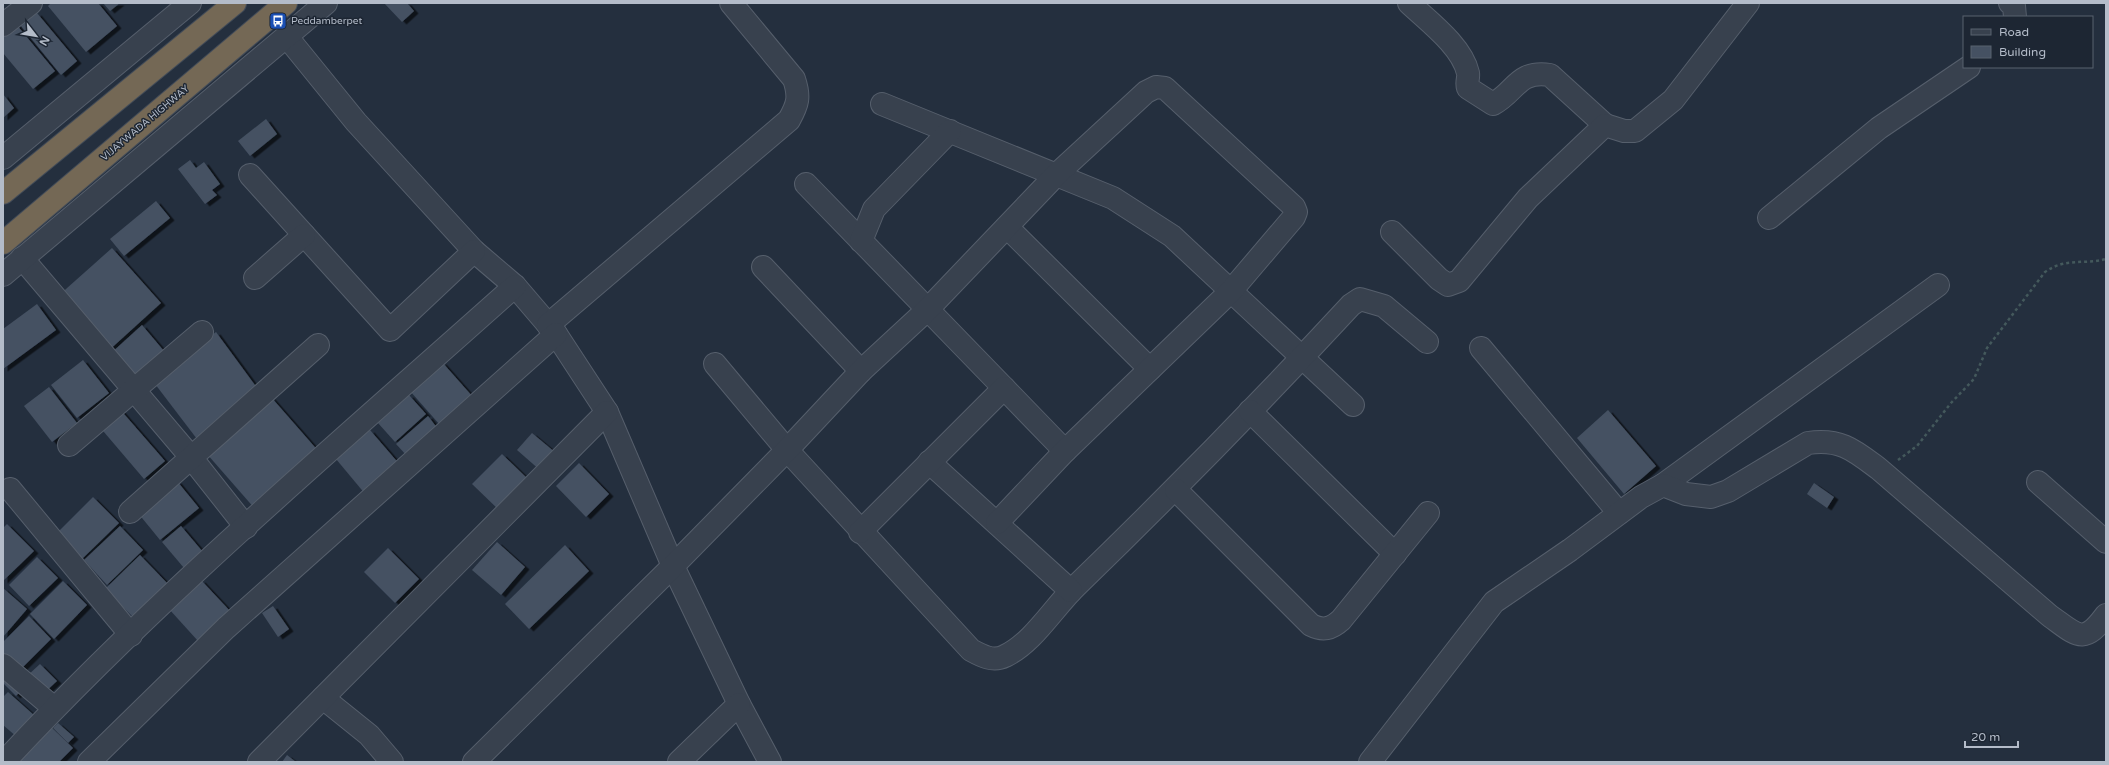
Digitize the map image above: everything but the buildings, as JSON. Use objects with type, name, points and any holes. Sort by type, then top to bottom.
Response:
[{"type":"highway","points":[[3,193],[235,3]]},
{"type":"highway","name":"VIJAYWADA HIGHWAY","points":[[3,243],[286,3]]},
{"type":"street","points":[[3,25],[31,3]]},
{"type":"street","points":[[3,275],[326,3]]},
{"type":"street","points":[[89,762],[226,628],[552,330],[788,120],[796,108],[798,92],[794,79],[731,3]]},
{"type":"street","points":[[1409,3],[1449,40],[1464,62],[1469,74],[1468,88],[1476,94],[1493,104],[1507,94],[1521,78],[1539,73],[1550,75],[1605,126],[1624,131],[1635,131],[1673,100],[1748,3]]},
{"type":"street","points":[[2010,3],[2014,6],[2015,16]]},
{"type":"street","points":[[3,158],[182,6]]},
{"type":"street","points":[[287,37],[356,122],[474,251],[515,286],[552,330],[607,412],[673,566],[739,704],[770,762]]},
{"type":"street","points":[[1769,218],[1879,128],[1968,68]]},
{"type":"street","points":[[474,762],[673,566],[787,450],[861,370],[927,310],[1058,174],[1146,92],[1156,86],[1165,88],[1294,207],[1296,212],[1294,217],[1231,291],[1065,452],[997,524]]},
{"type":"street","points":[[882,104],[1058,174],[1113,198],[1172,236],[1353,405]]},
{"type":"street","points":[[1392,232],[1448,285],[1459,281],[1528,198],[1605,126]]},
{"type":"street","points":[[861,241],[874,209],[950,131]]},
{"type":"street","points":[[250,175],[390,330],[474,251]]},
{"type":"street","points":[[806,184],[1065,452]]},
{"type":"street","points":[[1007,227],[1150,369]]},
{"type":"street","points":[[255,278],[304,235]]},
{"type":"street","points":[[22,258],[190,456],[246,527]]},
{"type":"street","points":[[763,268],[861,370]]},
{"type":"street","points":[[1370,762],[1494,602],[1570,550],[1641,496],[1664,485],[1938,285]]},
{"type":"street","points":[[4,762],[54,708],[180,586],[515,286]]},
{"type":"street","points":[[715,364],[787,450],[860,532],[971,650],[992,659],[1004,657],[1019,648],[1071,591],[1176,490],[1351,305],[1360,299],[1384,306],[1427,342]]},
{"type":"street","points":[[70,444],[202,332]]},
{"type":"street","points":[[130,512],[190,456],[318,345]]},
{"type":"street","points":[[1481,348],[1619,513]]},
{"type":"street","points":[[860,532],[1004,388]]},
{"type":"street","points":[[1250,411],[1395,554]]},
{"type":"street","points":[[259,762],[607,412]]},
{"type":"street","points":[[1664,485],[1686,494],[1710,497],[1728,491],[1808,442],[1824,440],[1837,442],[1858,453],[1879,469],[2050,616],[2072,632],[2080,635],[2091,633],[2106,615]]},
{"type":"street","points":[[930,462],[1071,591]]},
{"type":"street","points":[[2038,482],[2106,542]]},
{"type":"street","points":[[10,489],[131,635]]},
{"type":"street","points":[[1176,490],[1311,625],[1320,629],[1332,627],[1341,620],[1428,513]]},
{"type":"street","points":[[3,664],[54,708]]},
{"type":"street","points":[[323,698],[369,735],[392,762]]},
{"type":"street","points":[[679,762],[739,704]]},
{"type":"path","points":[[1879,469],[1903,458],[1917,446],[1951,403],[1974,379],[1990,342],[2045,272],[2052,267],[2078,260],[2106,259]]},
{"type":"place","name":"Peddamberpet","points":[[278,21]]}]
